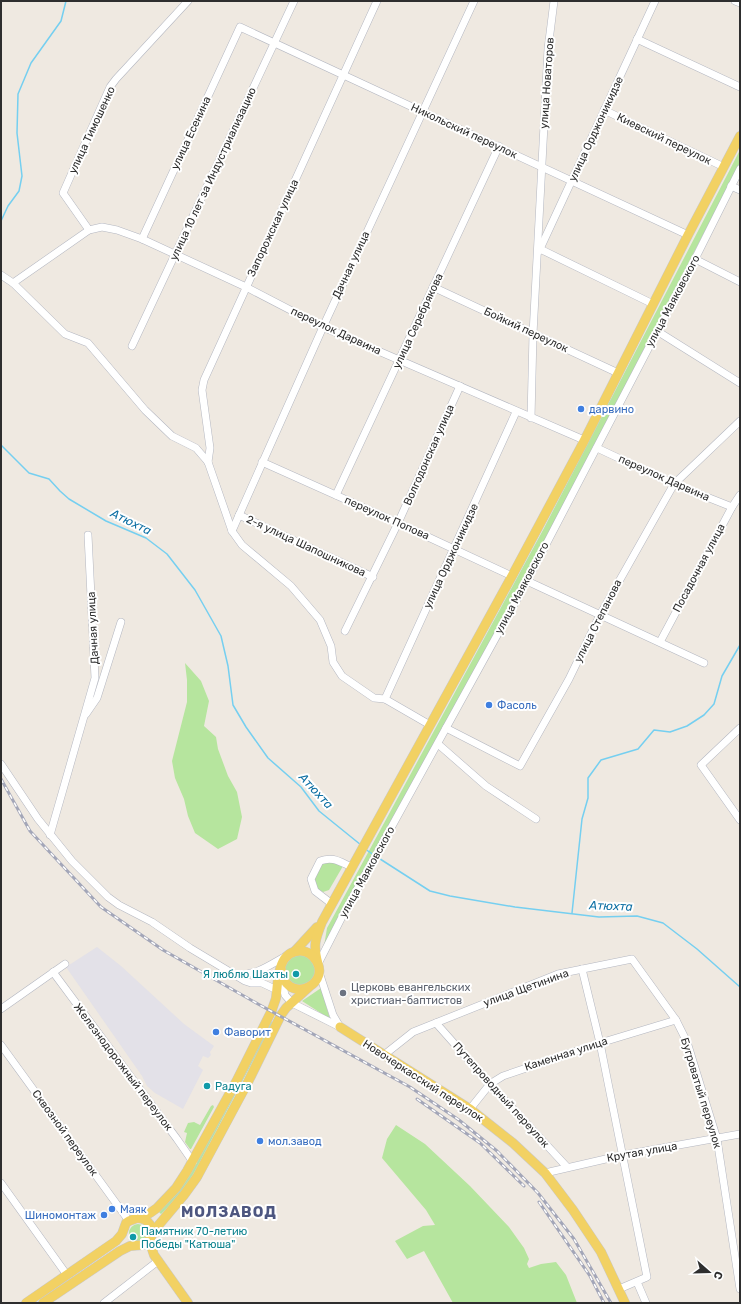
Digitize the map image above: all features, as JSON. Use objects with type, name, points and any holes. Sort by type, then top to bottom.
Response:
[{"type":"main road","name":"улица Маяковского","points":[[319,968],[314,948],[322,922],[512,576],[584,440],[740,136]]},
{"type":"main road","name":"улица Маяковского","points":[[291,953],[322,922]]},
{"type":"main road","points":[[26,1303],[116,1241],[131,1222],[157,1208],[176,1188],[192,1162],[262,1032],[276,1000],[278,979],[283,961],[291,953],[301,951],[309,953],[315,958],[319,968],[317,979],[286,1008],[281,1015],[248,1082],[197,1177],[184,1195],[145,1244],[130,1246],[120,1251],[43,1303]]},
{"type":"main road","points":[[281,972],[285,982],[291,987],[305,989],[312,985]]},
{"type":"main road","name":"Новочеркасский переулок","points":[[340,1027],[470,1109],[513,1143],[545,1172],[601,1252],[625,1303]]},
{"type":"main road","points":[[131,1222],[146,1220],[151,1227],[152,1232],[149,1240],[156,1258]]},
{"type":"main road","points":[[131,1222],[124,1236],[133,1245],[147,1250],[156,1258],[188,1303]]},
{"type":"street","name":"улица Тимошенко","points":[[89,230],[63,193],[110,87],[188,1]]},
{"type":"street","name":"улица 10 лет за Индустриализацию","points":[[132,346],[294,1]]},
{"type":"street","name":"Запорожская улица","points":[[208,462],[210,448],[202,390],[204,380],[377,1]]},
{"type":"street","name":"Дачная улица","points":[[232,531],[323,327],[474,1]]},
{"type":"street","name":"улица Новаторов","points":[[542,166],[548,49],[554,1]]},
{"type":"street","name":"улица Орджоникидзе","points":[[539,253],[655,1]]},
{"type":"street","points":[[735,1],[740,3]]},
{"type":"street","name":"Никольский переулок","points":[[240,27],[688,235]]},
{"type":"street","name":"улица Есенина","points":[[142,239],[240,27]]},
{"type":"street","points":[[637,39],[740,87]]},
{"type":"street","name":"Киевский переулок","points":[[604,110],[724,168]]},
{"type":"street","name":"улица Серебрякова","points":[[336,495],[499,146]]},
{"type":"street","name":"улица Орджоникидзе","points":[[531,418],[533,334],[539,253],[542,166]]},
{"type":"street","name":"улица Маяковского","points":[[319,968],[326,946],[527,581],[695,259],[740,169]]},
{"type":"street","points":[[732,186],[740,190]]},
{"type":"street","name":"переулок Дарвина","points":[[89,230],[102,227],[117,230],[142,239],[246,287],[323,327],[400,359],[516,412],[584,440]]},
{"type":"street","points":[[13,283],[89,230]]},
{"type":"street","points":[[539,253],[653,304]]},
{"type":"street","points":[[695,259],[740,282]]},
{"type":"street","points":[[1,275],[13,283],[66,334],[88,343],[145,410],[172,436],[196,448],[208,462],[232,531],[242,545],[292,586],[320,620],[331,646],[333,662],[342,676],[374,698],[385,699],[430,725]]},
{"type":"street","name":"Бойкий переулок","points":[[433,287],[618,373]]},
{"type":"street","points":[[657,331],[740,384]]},
{"type":"street","name":"Волгодонская улица","points":[[345,631],[398,523],[460,386]]},
{"type":"street","name":"улица Орджоникидзе","points":[[385,699],[516,412]]},
{"type":"street","name":"улица Степанова","points":[[446,728],[520,766],[568,679],[600,615],[674,484],[740,421]]},
{"type":"street","name":"переулок Дарвина","points":[[597,448],[674,484],[732,507]]},
{"type":"street","name":"переулок Попова","points":[[262,462],[512,576]]},
{"type":"street","name":"Посадочная улица","points":[[660,642],[732,507],[740,495]]},
{"type":"street","name":"2-я улица Шапошникова","points":[[239,515],[372,577]]},
{"type":"street","name":"Дачная улица","points":[[50,835],[82,719],[95,678],[88,535]]},
{"type":"street","points":[[527,581],[704,663]]},
{"type":"street","name":"Дачная улица","points":[[82,719],[97,698],[121,622]]},
{"type":"street","points":[[740,728],[701,765],[740,820]]},
{"type":"street","points":[[438,744],[486,786],[536,819]]},
{"type":"street","points":[[1,764],[20,796],[50,835],[72,861],[108,896],[119,905],[152,922],[190,948],[245,981],[251,983],[262,983],[277,990]]},
{"type":"street","points":[[332,904],[315,891],[311,879],[320,861],[328,858],[354,865]]},
{"type":"street","points":[[232,973],[251,974],[260,971],[291,953]]},
{"type":"street","name":"улица Щетинина","points":[[384,1055],[413,1032],[558,974],[632,958]]},
{"type":"street","name":"Бугроватый переулок","points":[[632,958],[676,1020],[687,1042],[717,1139],[740,1289]]},
{"type":"street","points":[[1,1009],[65,964]]},
{"type":"street","points":[[319,968],[333,1015],[340,1027]]},
{"type":"street","points":[[582,969],[600,1043],[624,1155],[647,1277],[619,1289]]},
{"type":"street","name":"Железнодорожный переулок","points":[[53,972],[177,1139],[192,1162]]},
{"type":"street","points":[[281,972],[285,994],[292,1003],[340,1027]]},
{"type":"street","name":"Каменная улица","points":[[470,1109],[490,1084],[502,1076],[600,1043],[676,1020]]},
{"type":"street","name":"Путепроводный переулок","points":[[436,1023],[567,1167]]},
{"type":"street","name":"Сквозной переулок","points":[[1,1046],[131,1222]]},
{"type":"street","name":"Крутая улица","points":[[545,1172],[624,1155],[740,1134]]},
{"type":"street","points":[[1,1183],[67,1275]]},
{"type":"street","points":[[104,1303],[156,1258]]},
{"type":"street","points":[[637,1282],[646,1303]]},
{"type":"shaded area","points":[[97,947],[121,966],[184,1024],[214,1046],[210,1052],[211,1055],[208,1058],[203,1056],[198,1066],[203,1070],[183,1109],[155,1093],[147,1086],[142,1076],[66,967]]},
{"type":"green space","points":[[740,150],[740,163],[549,533],[324,946],[327,928],[543,530]]},
{"type":"green space","points":[[185,663],[201,681],[209,701],[204,726],[216,737],[218,749],[228,776],[237,792],[242,817],[237,839],[218,849],[195,833],[188,816],[184,799],[175,778],[172,761],[187,702]]},
{"type":"green space","points":[[328,859],[343,866],[329,890],[323,892],[316,888],[313,878],[320,865]]},
{"type":"green space","points":[[300,955],[310,960],[315,970],[310,980],[300,985],[290,980],[285,970],[290,960]]},
{"type":"green space","points":[[321,988],[330,1019],[302,1001]]},
{"type":"green space","points":[[270,1021],[273,1023],[194,1173],[180,1196],[161,1214],[158,1211],[174,1197],[179,1190]]},
{"type":"green space","points":[[213,1105],[214,1107],[190,1149],[185,1142],[187,1133],[184,1132],[188,1123],[194,1122],[200,1125]]},
{"type":"green space","points":[[396,1125],[425,1144],[470,1186],[509,1227],[524,1248],[529,1259],[527,1264],[529,1268],[541,1264],[556,1262],[566,1275],[577,1303],[453,1303],[424,1251],[407,1259],[395,1241],[423,1226],[435,1225],[426,1210],[382,1158],[387,1139]]},
{"type":"green space","points":[[138,1224],[142,1225],[146,1229],[146,1237],[142,1241],[138,1242],[134,1241],[130,1237],[129,1233],[130,1229],[134,1225]]},
{"type":"waterway","points":[[1,221],[8,206],[19,191],[22,176],[17,133],[18,94],[31,63],[61,21],[66,1]]},
{"type":"waterway","name":"Атюхта","points":[[1,445],[29,473],[49,479],[69,499],[106,521],[146,538],[167,554],[195,590],[221,636],[228,666],[233,705],[246,727],[268,758],[301,787],[319,811],[361,845]]},
{"type":"waterway","points":[[572,913],[582,819],[588,798],[588,778],[601,760],[638,749],[654,730],[670,732],[687,726],[704,715],[714,704],[722,676],[740,645]]},
{"type":"waterway","name":"Атюхта","points":[[365,849],[374,855]]},
{"type":"waterway","name":"Атюхта","points":[[377,857],[430,891],[450,896],[515,907],[599,917],[637,916],[663,923],[697,949],[740,987]]},
{"type":"railway","points":[[1,779],[30,831],[101,907],[163,950],[410,1087],[459,1120],[497,1151],[538,1193],[574,1239],[611,1303]]},
{"type":"railway","points":[[417,1099],[480,1143],[524,1186]]},
{"type":"railway","points":[[539,1202],[590,1276],[604,1303]]},
{"type":"place","name":"дарвино","points":[[581,409]]},
{"type":"place","name":"Фасоль","points":[[489,705]]},
{"type":"place","name":"Я люблю Шахты","points":[[296,974]]},
{"type":"place","name":"Церковь евангельских христиан-баптистов","points":[[343,993]]},
{"type":"place","name":"Фаворит","points":[[216,1032]]},
{"type":"place","name":"Радуга","points":[[207,1086]]},
{"type":"place","name":"мол.завод","points":[[260,1141]]},
{"type":"place","name":"Маяк","points":[[112,1209]]},
{"type":"place","name":"Шиномонтаж","points":[[104,1215]]},
{"type":"place","name":"Памятник 70-летию Победы \"Катюша\"","points":[[133,1237]]},
{"type":"district","name":"МОЛЗАВОД","points":[[229,1212]]}]
